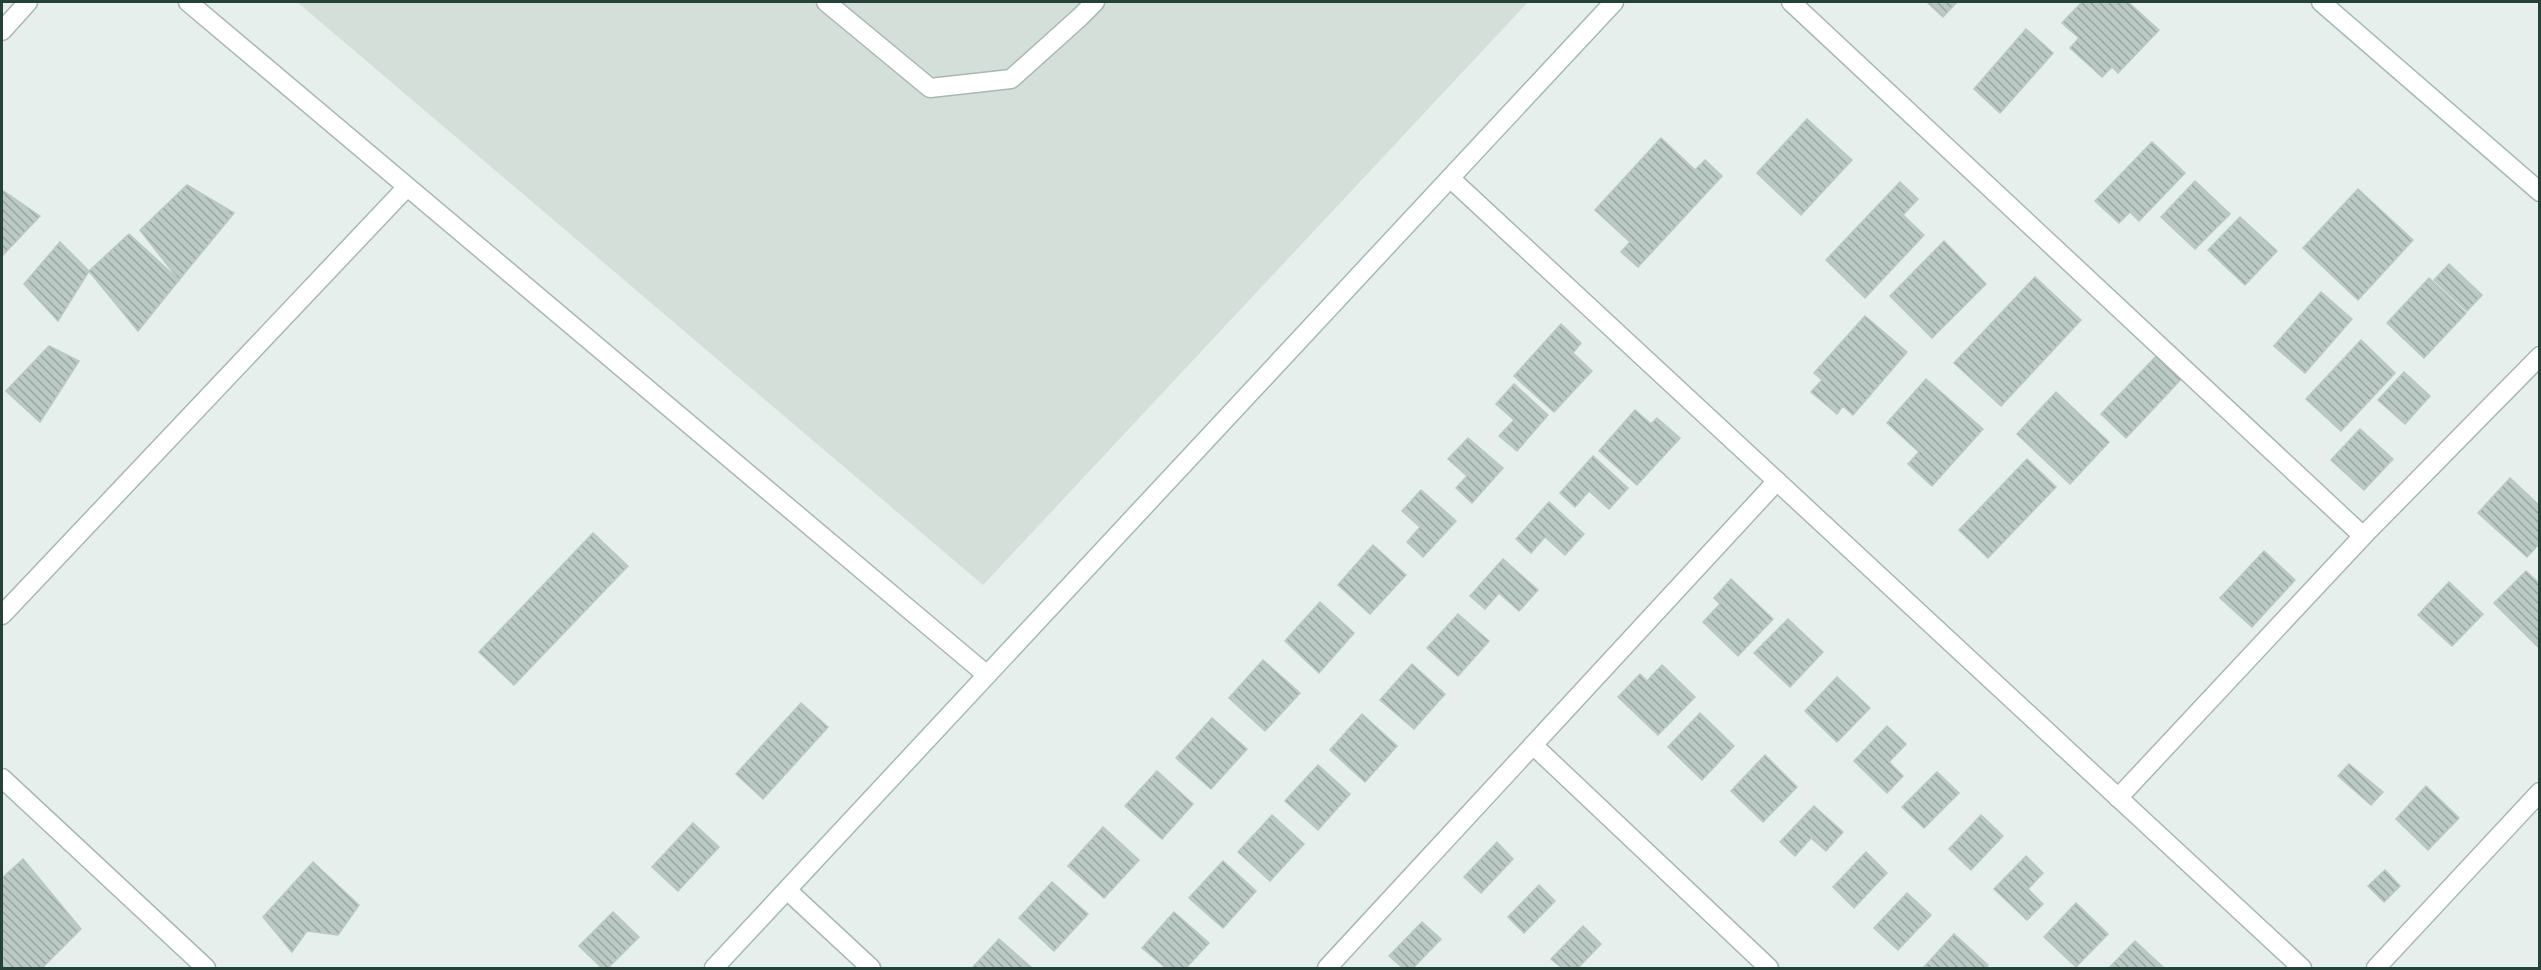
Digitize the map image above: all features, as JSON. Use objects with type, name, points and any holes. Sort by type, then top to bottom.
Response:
[{"type":"street","points":[[2,31],[28,2]]},
{"type":"street","points":[[188,2],[987,675]]},
{"type":"street","points":[[826,2],[930,88],[1011,79],[1095,2]]},
{"type":"street","points":[[714,969],[1614,2]]},
{"type":"street","points":[[1791,2],[2363,536]]},
{"type":"street","points":[[2321,2],[2540,192]]},
{"type":"street","points":[[1450,178],[2302,969]]},
{"type":"street","points":[[2,615],[408,187]]},
{"type":"street","points":[[2118,798],[2363,536],[2540,356]]},
{"type":"street","points":[[1327,969],[1777,481]]},
{"type":"street","points":[[1533,745],[1769,969]]},
{"type":"street","points":[[2,778],[186,962],[206,969]]},
{"type":"street","points":[[2376,969],[2540,792]]},
{"type":"street","points":[[787,890],[871,969]]},
{"type":"shaded area","points":[[297,2],[1528,2],[983,585]]},
{"type":"building","points":[[1927,2],[1957,2],[1943,17]]},
{"type":"building","points":[[2082,2],[2128,2],[2159,30],[2118,73],[2112,67],[2102,77],[2070,48],[2079,38],[2062,23]]},
{"type":"building","points":[[2026,29],[2053,53],[2000,113],[1974,89]]},
{"type":"building","points":[[1807,119],[1852,160],[1801,215],[1757,173]]},
{"type":"building","points":[[1661,138],[1695,170],[1705,160],[1722,176],[1638,267],[1621,252],[1630,242],[1595,210]]},
{"type":"building","points":[[2152,142],[2185,173],[2139,221],[2130,212],[2119,223],[2095,201]]},
{"type":"building","points":[[2195,181],[2230,214],[2195,249],[2161,217]]},
{"type":"building","points":[[1900,182],[1918,199],[1903,215],[1924,235],[1865,298],[1826,260]]},
{"type":"building","points":[[187,185],[234,213],[179,280],[140,230]]},
{"type":"building","points":[[2358,189],[2413,240],[2358,300],[2303,248]]},
{"type":"building","points":[[2,190],[40,216],[2,256]]},
{"type":"building","points":[[2240,217],[2277,251],[2245,285],[2208,250]]},
{"type":"building","points":[[129,234],[179,280],[138,331],[89,271]]},
{"type":"building","points":[[1944,241],[1986,284],[1932,338],[1890,296]]},
{"type":"building","points":[[60,242],[89,271],[58,321],[24,284]]},
{"type":"building","points":[[2449,264],[2482,295],[2467,311],[2434,280]]},
{"type":"building","points":[[2035,277],[2081,320],[2001,406],[1954,363]]},
{"type":"building","points":[[2429,278],[2466,313],[2424,358],[2387,323]]},
{"type":"building","points":[[2321,292],[2352,319],[2305,373],[2274,346]]},
{"type":"building","points":[[1865,316],[1907,352],[1853,415],[1843,406],[1837,414],[1811,392],[1822,380],[1814,373]]},
{"type":"building","points":[[1561,324],[1581,343],[1573,353],[1592,371],[1554,412],[1514,376]]},
{"type":"building","points":[[2361,340],[2395,373],[2341,431],[2306,399]]},
{"type":"building","points":[[49,346],[79,361],[40,422],[6,391]]},
{"type":"building","points":[[2160,352],[2185,375],[2126,438],[2101,414]]},
{"type":"building","points":[[2404,372],[2430,396],[2405,424],[2378,400]]},
{"type":"building","points":[[1926,379],[1983,429],[1932,486],[1908,464],[1919,452],[1887,423]]},
{"type":"building","points":[[1514,384],[1548,415],[1517,451],[1499,436],[1514,420],[1496,404]]},
{"type":"building","points":[[2056,392],[2109,442],[2070,484],[2017,434]]},
{"type":"building","points":[[1635,410],[1651,424],[1657,418],[1680,438],[1637,485],[1599,451]]},
{"type":"building","points":[[2360,429],[2393,459],[2364,490],[2331,460]]},
{"type":"building","points":[[1468,438],[1503,468],[1472,503],[1456,488],[1467,476],[1448,459]]},
{"type":"building","points":[[1593,456],[1628,488],[1609,509],[1589,491],[1575,507],[1560,493]]},
{"type":"building","points":[[2027,459],[2056,487],[1988,558],[1959,530]]},
{"type":"building","points":[[2510,478],[2540,506],[2540,543],[2527,557],[2478,513]]},
{"type":"building","points":[[1421,490],[1456,521],[1423,557],[1407,542],[1420,527],[1402,511]]},
{"type":"building","points":[[1549,502],[1584,534],[1565,555],[1545,537],[1531,553],[1516,539]]},
{"type":"building","points":[[593,533],[628,566],[514,685],[479,652]]},
{"type":"building","points":[[1373,545],[1406,575],[1370,614],[1338,585]]},
{"type":"building","points":[[2264,551],[2295,580],[2252,627],[2220,598]]},
{"type":"building","points":[[1503,559],[1538,590],[1519,611],[1499,593],[1485,609],[1470,596]]},
{"type":"building","points":[[2526,571],[2540,584],[2540,649],[2494,603]]},
{"type":"building","points":[[1731,579],[1773,619],[1738,656],[1703,622],[1720,604],[1714,598]]},
{"type":"building","points":[[2449,582],[2483,614],[2452,646],[2418,615]]},
{"type":"building","points":[[1320,602],[1354,633],[1319,673],[1285,641]]},
{"type":"building","points":[[1458,614],[1489,641],[1458,676],[1427,648]]},
{"type":"building","points":[[1788,619],[1823,652],[1790,687],[1754,653]]},
{"type":"building","points":[[1263,660],[1300,693],[1265,731],[1229,698]]},
{"type":"building","points":[[1412,664],[1445,694],[1414,729],[1380,700]]},
{"type":"building","points":[[1662,665],[1695,697],[1658,735],[1618,697],[1640,674],[1647,681]]},
{"type":"building","points":[[1837,677],[1870,708],[1837,742],[1805,711]]},
{"type":"building","points":[[801,703],[828,727],[763,799],[736,774]]},
{"type":"building","points":[[1700,713],[1734,746],[1702,780],[1668,747]]},
{"type":"building","points":[[1362,714],[1397,746],[1365,782],[1330,750]]},
{"type":"building","points":[[1212,718],[1247,749],[1211,789],[1176,758]]},
{"type":"building","points":[[1887,726],[1906,744],[1889,762],[1903,776],[1887,793],[1854,761]]},
{"type":"building","points":[[1765,755],[1797,787],[1763,822],[1731,791]]},
{"type":"building","points":[[2349,764],[2383,792],[2371,805],[2338,776]]},
{"type":"building","points":[[1318,765],[1350,794],[1318,830],[1285,801]]},
{"type":"building","points":[[1157,771],[1193,804],[1162,839],[1125,806]]},
{"type":"building","points":[[1937,772],[1959,793],[1924,828],[1902,807]]},
{"type":"building","points":[[2426,786],[2459,818],[2428,850],[2396,819]]},
{"type":"building","points":[[1814,806],[1843,832],[1826,851],[1811,838],[1795,856],[1780,842]]},
{"type":"building","points":[[1272,815],[1304,844],[1270,881],[1238,852]]},
{"type":"building","points":[[1981,815],[2003,836],[1971,870],[1949,849]]},
{"type":"building","points":[[693,823],[719,847],[678,891],[652,867]]},
{"type":"building","points":[[1103,827],[1139,860],[1104,898],[1068,866]]},
{"type":"building","points":[[1497,842],[1513,859],[1481,893],[1464,877]]},
{"type":"building","points":[[1866,852],[1887,873],[1854,908],[1833,887]]},
{"type":"building","points":[[2026,856],[2043,873],[2028,889],[2043,904],[2027,920],[1994,889]]},
{"type":"building","points":[[23,859],[81,929],[42,968],[3,968],[2,878]]},
{"type":"building","points":[[1223,861],[1256,891],[1223,928],[1189,898]]},
{"type":"building","points":[[313,862],[359,905],[338,935],[307,931],[292,952],[263,917]]},
{"type":"building","points":[[2385,870],[2400,886],[2384,902],[2368,886]]},
{"type":"building","points":[[1052,882],[1088,914],[1054,951],[1019,918]]},
{"type":"building","points":[[1539,885],[1555,901],[1524,933],[1508,917]]},
{"type":"building","points":[[1907,893],[1931,915],[1898,950],[1874,928]]},
{"type":"building","points":[[2076,903],[2108,934],[2076,967],[2044,937]]},
{"type":"building","points":[[613,912],[639,937],[608,968],[602,968],[579,946]]},
{"type":"building","points":[[1174,912],[1209,943],[1186,968],[1166,968],[1142,948]]},
{"type":"building","points":[[1422,922],[1441,939],[1413,968],[1403,968],[1389,956]]},
{"type":"building","points":[[1583,926],[1601,944],[1578,968],[1562,968],[1551,959]]},
{"type":"building","points":[[1954,934],[1988,965],[1986,968],[1923,968]]},
{"type":"building","points":[[999,939],[1032,968],[972,968]]},
{"type":"building","points":[[2135,941],[2164,968],[2109,968]]}]
